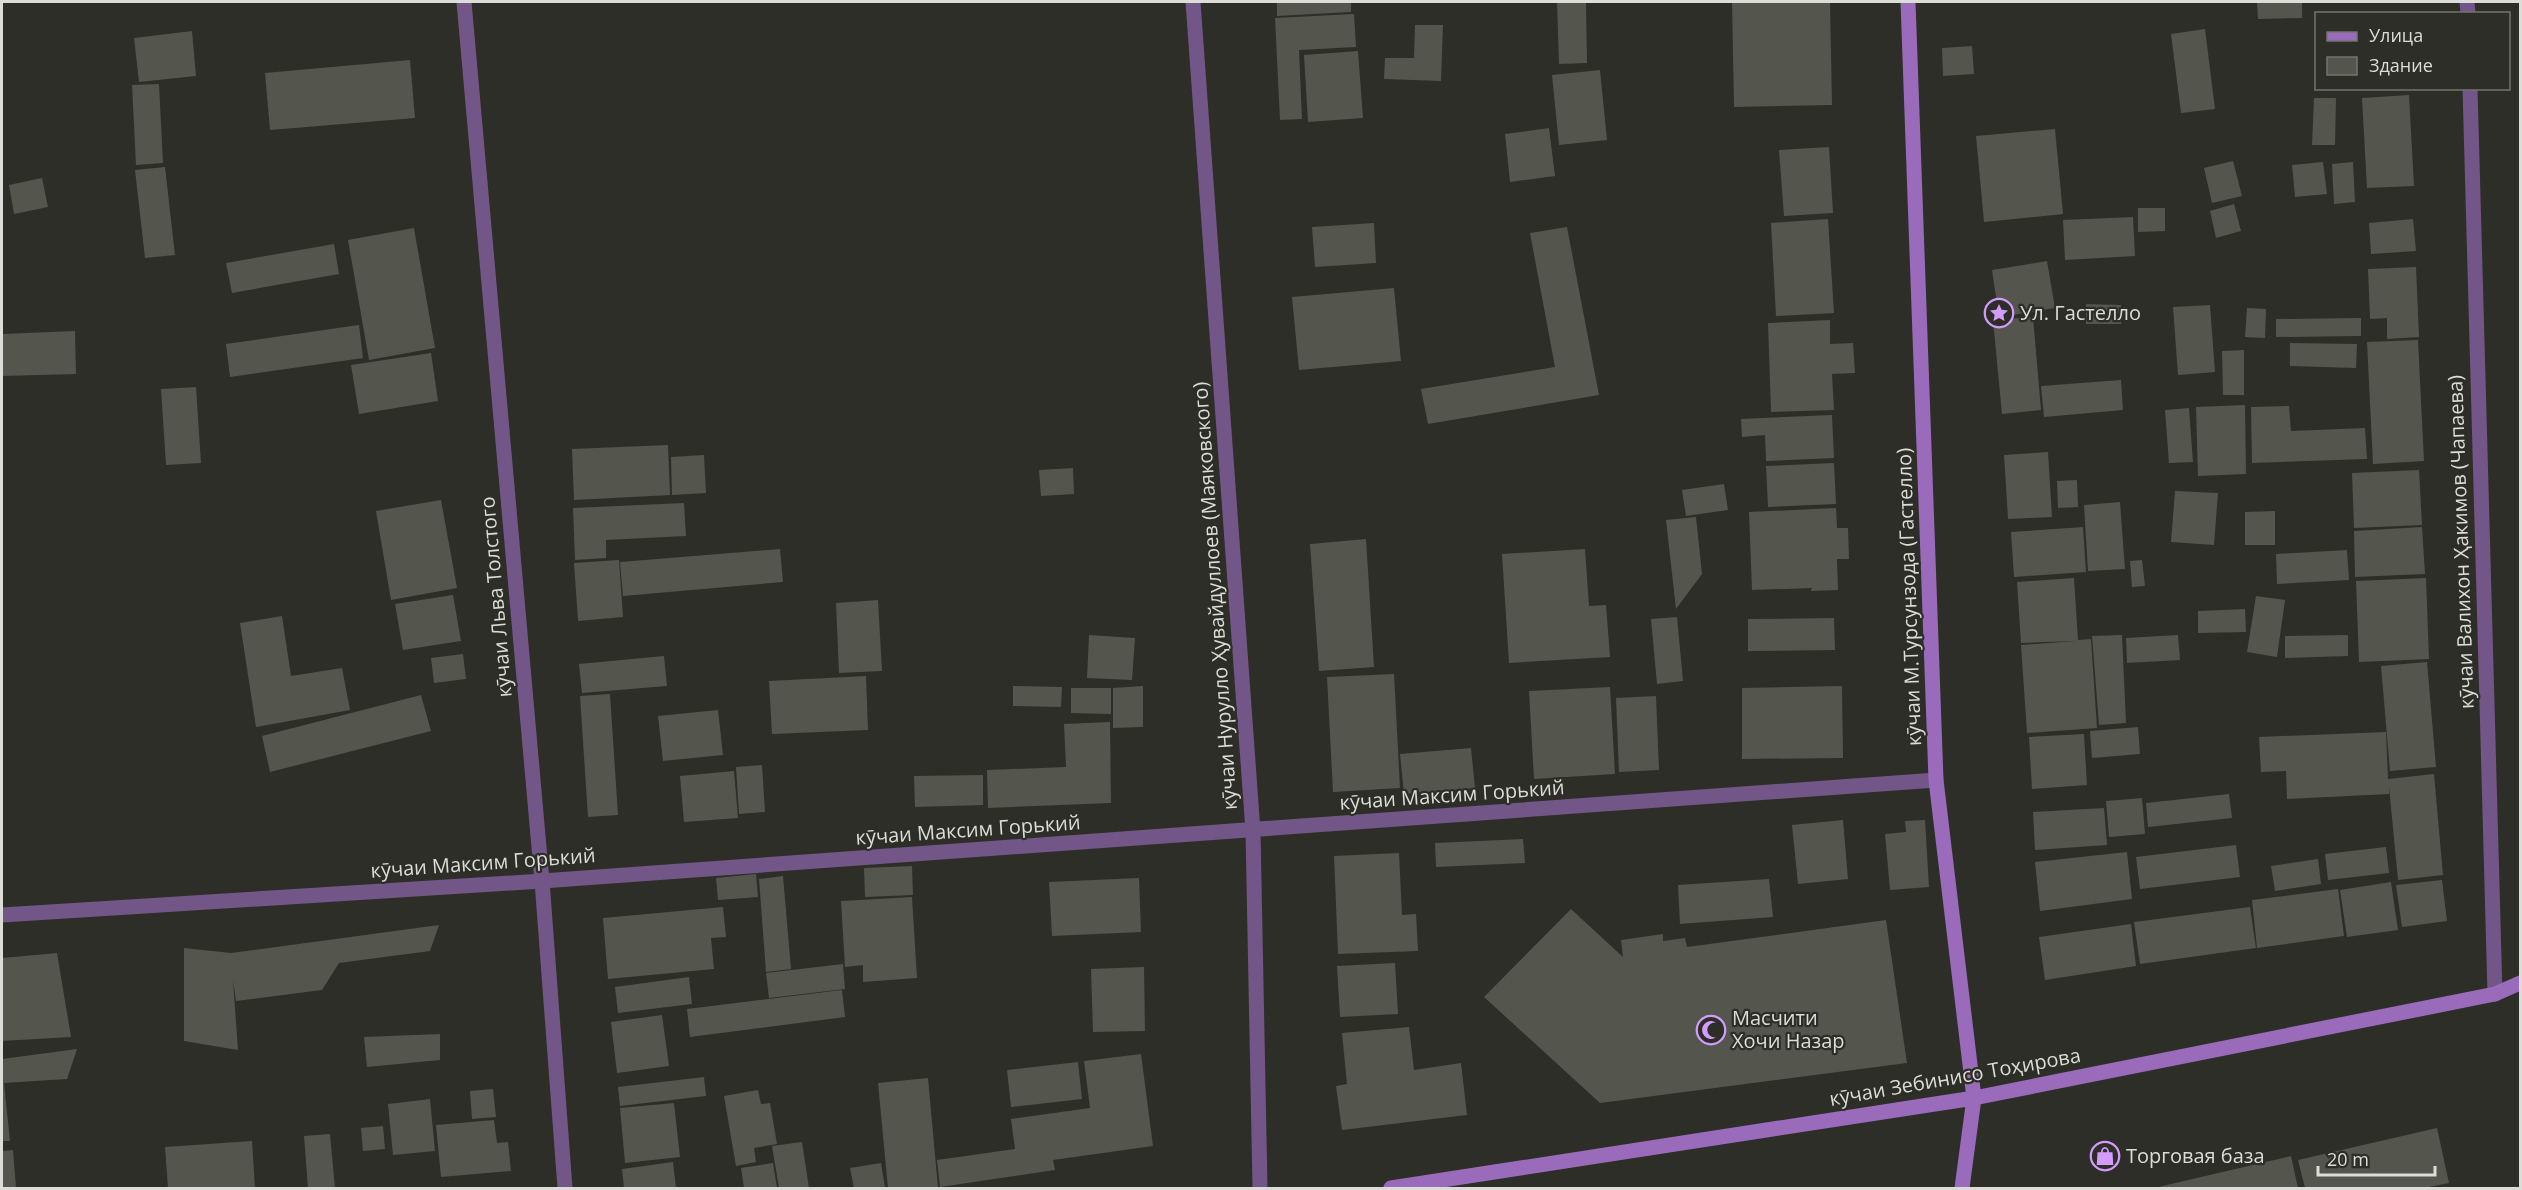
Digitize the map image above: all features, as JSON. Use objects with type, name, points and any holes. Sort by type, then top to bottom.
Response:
[{"type":"street","name":"кӯчаи Льва Толстого","points":[[464,2],[542,881],[566,1188]]},
{"type":"street","name":"кӯчаи Нурулло Ҳувайдуллоев (Маяковского)","points":[[1193,2],[1253,831],[1260,1188]]},
{"type":"street","name":"кӯчаи М.Турсунзода (Гастелло)","points":[[1908,2],[1936,780],[1974,1098],[1962,1188]]},
{"type":"street","name":"кӯчаи Валихон Ҳакимов (Чапаева)","points":[[2470,90],[2495,994]]},
{"type":"street","name":"кӯчаи Максим Горький","points":[[2,915],[542,881],[1936,780]]},
{"type":"street","name":"кӯчаи Зебинисо Тоҳирова","points":[[1391,1188],[1974,1098],[2495,994],[2520,983]]},
{"type":"building","points":[[1277,2],[1351,2],[1351,12],[1277,16]]},
{"type":"building","points":[[1557,2],[1586,2],[1587,63],[1559,64]]},
{"type":"building","points":[[1732,2],[1830,2],[1832,105],[1734,107]]},
{"type":"building","points":[[2257,2],[2302,2],[2302,18],[2258,19]]},
{"type":"building","points":[[1354,14],[1356,47],[1299,50],[1302,119],[1280,120],[1275,18]]},
{"type":"building","points":[[1415,25],[1443,25],[1441,81],[1384,79],[1385,58],[1414,58]]},
{"type":"building","points":[[2205,29],[2215,109],[2181,113],[2171,34]]},
{"type":"building","points":[[192,31],[196,76],[139,82],[134,38]]},
{"type":"building","points":[[1972,46],[1974,74],[1943,76],[1942,48]]},
{"type":"building","points":[[1358,51],[1363,118],[1308,122],[1304,55]]},
{"type":"building","points":[[410,60],[415,118],[270,130],[265,73]]},
{"type":"building","points":[[1600,70],[1607,140],[1559,145],[1552,75]]},
{"type":"building","points":[[159,84],[163,163],[136,165],[132,85]]},
{"type":"building","points":[[2409,95],[2414,186],[2367,188],[2362,98]]},
{"type":"building","points":[[2314,98],[2336,98],[2335,145],[2312,145]]},
{"type":"building","points":[[1549,128],[1555,176],[1510,182],[1505,134]]},
{"type":"building","points":[[2055,129],[2063,214],[1984,222],[1976,136]]},
{"type":"building","points":[[1829,147],[1833,213],[1784,216],[1779,150]]},
{"type":"building","points":[[2233,161],[2242,196],[2212,203],[2204,168]]},
{"type":"building","points":[[2323,162],[2327,194],[2295,197],[2292,165]]},
{"type":"building","points":[[2353,162],[2355,202],[2334,204],[2332,164]]},
{"type":"building","points":[[165,167],[175,255],[145,258],[135,170]]},
{"type":"building","points":[[42,178],[48,207],[14,214],[9,185]]},
{"type":"building","points":[[2234,204],[2241,231],[2216,238],[2210,211]]},
{"type":"building","points":[[2138,208],[2165,208],[2165,231],[2138,232]]},
{"type":"building","points":[[2133,217],[2135,256],[2065,260],[2063,220]]},
{"type":"building","points":[[1828,219],[1834,313],[1776,316],[1771,223]]},
{"type":"building","points":[[2413,219],[2416,251],[2371,254],[2369,223]]},
{"type":"building","points":[[1374,223],[1376,263],[1315,267],[1312,227]]},
{"type":"building","points":[[1567,227],[1599,395],[1428,424],[1421,389],[1555,367],[1530,233]]},
{"type":"building","points":[[414,228],[435,348],[369,360],[348,240]]},
{"type":"building","points":[[334,244],[339,274],[232,293],[226,263]]},
{"type":"building","points":[[2047,261],[2055,308],[1999,317],[1992,270]]},
{"type":"building","points":[[2416,267],[2419,337],[2387,339],[2387,318],[2370,319],[2368,269]]},
{"type":"building","points":[[1394,288],[1401,361],[1299,370],[1292,297]]},
{"type":"building","points":[[2086,304],[2121,305],[2121,324],[2086,324]]},
{"type":"building","points":[[2210,305],[2215,372],[2178,375],[2173,307]]},
{"type":"building","points":[[2247,308],[2266,309],[2265,338],[2245,337]]},
{"type":"building","points":[[2033,317],[2041,410],[2002,414],[1993,320]]},
{"type":"building","points":[[2361,318],[2361,336],[2276,337],[2276,319]]},
{"type":"building","points":[[1830,320],[1830,344],[1853,343],[1855,373],[1832,374],[1834,410],[1771,412],[1768,323]]},
{"type":"building","points":[[359,325],[363,358],[230,377],[226,344]]},
{"type":"building","points":[[75,331],[76,374],[2,376],[2,334]]},
{"type":"building","points":[[2418,340],[2424,461],[2373,464],[2367,342]]},
{"type":"building","points":[[2290,343],[2357,344],[2356,368],[2290,366]]},
{"type":"building","points":[[2244,350],[2244,395],[2223,395],[2222,351]]},
{"type":"building","points":[[431,353],[438,401],[359,414],[351,365]]},
{"type":"building","points":[[2121,380],[2123,410],[2044,417],[2041,386]]},
{"type":"building","points":[[196,387],[201,463],[166,465],[161,389]]},
{"type":"building","points":[[2245,405],[2246,474],[2198,476],[2196,407]]},
{"type":"building","points":[[2289,406],[2291,431],[2365,428],[2367,459],[2252,463],[2251,407]]},
{"type":"building","points":[[2189,408],[2193,462],[2169,463],[2165,410]]},
{"type":"building","points":[[1832,415],[1834,458],[1766,461],[1765,435],[1742,437],[1741,419]]},
{"type":"building","points":[[668,445],[670,495],[574,500],[572,449]]},
{"type":"building","points":[[2048,452],[2052,517],[2008,519],[2004,455]]},
{"type":"building","points":[[704,455],[706,493],[672,495],[671,457]]},
{"type":"building","points":[[1834,463],[1836,504],[1768,507],[1766,466]]},
{"type":"building","points":[[1073,468],[1074,494],[1041,496],[1039,470]]},
{"type":"building","points":[[2419,470],[2422,525],[2354,528],[2352,473]]},
{"type":"building","points":[[2077,480],[2078,507],[2058,508],[2057,481]]},
{"type":"building","points":[[1724,484],[1728,510],[1686,516],[1682,490]]},
{"type":"building","points":[[2175,491],[2218,493],[2214,545],[2171,542]]},
{"type":"building","points":[[441,500],[457,588],[391,600],[376,511]]},
{"type":"building","points":[[2120,502],[2125,569],[2088,571],[2084,505]]},
{"type":"building","points":[[684,503],[686,536],[606,540],[606,558],[575,560],[573,508]]},
{"type":"building","points":[[1836,508],[1837,528],[1848,528],[1849,559],[1837,559],[1838,590],[1811,591],[1812,588],[1752,590],[1749,512]]},
{"type":"building","points":[[2275,511],[2275,545],[2245,545],[2245,512]]},
{"type":"building","points":[[1696,517],[1702,574],[1676,609],[1666,520]]},
{"type":"building","points":[[2083,527],[2086,572],[2014,577],[2011,532]]},
{"type":"building","points":[[2422,527],[2425,574],[2355,577],[2354,531]]},
{"type":"building","points":[[1366,539],[1374,667],[1319,671],[1310,544]]},
{"type":"building","points":[[780,549],[783,582],[623,596],[620,562]]},
{"type":"building","points":[[1585,549],[1589,606],[1606,605],[1610,657],[1509,663],[1502,554]]},
{"type":"building","points":[[2347,550],[2349,580],[2277,584],[2276,554]]},
{"type":"building","points":[[619,560],[623,617],[578,621],[574,563]]},
{"type":"building","points":[[2142,560],[2145,586],[2132,587],[2130,561]]},
{"type":"building","points":[[2074,578],[2078,640],[2091,639],[2097,728],[2027,733],[2021,645],[2076,641],[2021,643],[2017,582]]},
{"type":"building","points":[[2426,578],[2429,659],[2359,662],[2356,581]]},
{"type":"building","points":[[453,595],[461,641],[403,650],[395,604]]},
{"type":"building","points":[[2256,596],[2285,600],[2277,657],[2247,652]]},
{"type":"building","points":[[878,600],[882,671],[839,673],[836,603]]},
{"type":"building","points":[[2245,609],[2246,632],[2198,633],[2198,611]]},
{"type":"building","points":[[282,616],[291,676],[342,668],[350,710],[256,727],[240,623]]},
{"type":"building","points":[[1677,617],[1683,681],[1657,684],[1651,619]]},
{"type":"building","points":[[1834,618],[1835,650],[1748,651],[1748,619]]},
{"type":"building","points":[[1089,635],[1135,638],[1132,680],[1087,678]]},
{"type":"building","points":[[2122,635],[2126,723],[2099,725],[2092,636]]},
{"type":"building","points":[[2178,635],[2180,660],[2127,663],[2126,638]]},
{"type":"building","points":[[2348,635],[2348,656],[2285,658],[2285,636]]},
{"type":"building","points":[[463,654],[466,679],[434,683],[431,658]]},
{"type":"building","points":[[664,656],[667,686],[582,693],[579,664]]},
{"type":"building","points":[[2427,662],[2436,767],[2390,771],[2381,666]]},
{"type":"building","points":[[1394,674],[1400,788],[1333,792],[1327,677]]},
{"type":"building","points":[[866,676],[868,730],[772,734],[769,681]]},
{"type":"building","points":[[1013,686],[1062,687],[1061,707],[1013,706]]},
{"type":"building","points":[[1143,686],[1143,727],[1113,728],[1113,688]]},
{"type":"building","points":[[1842,686],[1843,758],[1742,759],[1742,688]]},
{"type":"building","points":[[1610,687],[1615,774],[1534,779],[1529,691]]},
{"type":"building","points":[[1071,688],[1111,688],[1111,714],[1071,713]]},
{"type":"building","points":[[610,694],[618,815],[588,817],[580,696]]},
{"type":"building","points":[[421,695],[431,731],[270,772],[262,736]]},
{"type":"building","points":[[1656,696],[1659,770],[1619,772],[1616,698]]},
{"type":"building","points":[[718,710],[723,755],[663,761],[658,716]]},
{"type":"building","points":[[1110,722],[1111,803],[988,808],[987,770],[1066,767],[1064,724]]},
{"type":"building","points":[[2138,727],[2140,754],[2092,758],[2090,731]]},
{"type":"building","points":[[2386,732],[2388,779],[2434,774],[2443,875],[2398,880],[2389,787],[2389,794],[2287,799],[2286,771],[2261,772],[2259,737]]},
{"type":"building","points":[[2084,734],[2087,785],[2032,789],[2029,737]]},
{"type":"building","points":[[1471,748],[1475,788],[1404,794],[1400,754]]},
{"type":"building","points":[[762,765],[765,812],[739,814],[736,767]]},
{"type":"building","points":[[734,771],[738,818],[684,822],[680,776]]},
{"type":"building","points":[[983,775],[983,805],[915,807],[914,776]]},
{"type":"building","points":[[2229,794],[2232,818],[2148,827],[2146,803]]},
{"type":"building","points":[[2142,798],[2145,834],[2109,837],[2106,801]]},
{"type":"building","points":[[2104,808],[2107,845],[2035,850],[2033,812]]},
{"type":"building","points":[[1843,820],[1848,879],[1798,884],[1792,825]]},
{"type":"building","points":[[1925,820],[1929,887],[1890,890],[1885,834],[1906,832],[1905,821]]},
{"type":"building","points":[[1523,839],[1525,863],[1436,867],[1435,843]]},
{"type":"building","points":[[2236,845],[2240,877],[2140,889],[2136,857]]},
{"type":"building","points":[[2386,847],[2389,873],[2328,880],[2325,854]]},
{"type":"building","points":[[2127,852],[2132,899],[2040,911],[2035,862]]},
{"type":"building","points":[[1399,853],[1402,915],[1416,914],[1418,951],[1338,954],[1334,856]]},
{"type":"building","points":[[2318,859],[2321,884],[2275,891],[2271,866]]},
{"type":"building","points":[[912,866],[913,895],[865,897],[864,868]]},
{"type":"building","points":[[756,874],[758,897],[718,900],[716,878]]},
{"type":"building","points":[[783,876],[791,969],[766,972],[759,879]]},
{"type":"building","points":[[1139,878],[1141,932],[1052,936],[1049,882]]},
{"type":"building","points":[[1769,879],[1773,917],[1680,924],[1678,885]]},
{"type":"building","points":[[2442,880],[2447,921],[2402,927],[2396,885]]},
{"type":"building","points":[[2391,882],[2398,930],[2347,937],[2340,890]]},
{"type":"building","points":[[2338,889],[2344,936],[2257,948],[2252,900]]},
{"type":"building","points":[[912,897],[917,978],[863,982],[863,965],[845,967],[841,901]]},
{"type":"building","points":[[723,907],[726,937],[711,938],[714,969],[608,979],[603,918]]},
{"type":"building","points":[[2250,907],[2256,948],[2140,964],[2134,922]]},
{"type":"building","name":"Масчити Хочи Назар","points":[[1571,909],[1623,957],[1621,940],[1663,934],[1663,941],[1685,938],[1687,947],[1886,920],[1907,1063],[1600,1103],[1484,997]]},
{"type":"building","points":[[2131,924],[2136,966],[2045,980],[2039,937]]},
{"type":"building","points":[[439,925],[430,951],[339,963],[322,990],[236,1001],[233,980],[238,1050],[184,1041],[184,948],[231,953]]},
{"type":"building","points":[[57,953],[71,1037],[2,1041],[2,958]]},
{"type":"building","points":[[1395,963],[1398,1014],[1340,1017],[1337,966]]},
{"type":"building","points":[[843,964],[845,989],[769,998],[766,973]]},
{"type":"building","points":[[1144,967],[1145,1031],[1093,1032],[1091,969]]},
{"type":"building","points":[[689,977],[692,1004],[618,1013],[615,987]]},
{"type":"building","points":[[842,990],[845,1017],[690,1037],[687,1009]]},
{"type":"building","points":[[662,1015],[669,1066],[617,1073],[611,1022]]},
{"type":"building","points":[[1409,1027],[1414,1070],[1461,1063],[1467,1115],[1342,1130],[1336,1086],[1347,1084],[1342,1033]]},
{"type":"building","points":[[440,1034],[440,1060],[367,1067],[364,1037]]},
{"type":"building","points":[[77,1049],[67,1079],[4,1083],[10,1141],[2,1141],[2,1059]]},
{"type":"building","points":[[1141,1054],[1153,1146],[1053,1160],[1055,1170],[940,1187],[937,1160],[1015,1149],[1011,1119],[1090,1108],[1084,1061]]},
{"type":"building","points":[[1078,1062],[1082,1099],[1011,1107],[1007,1070]]},
{"type":"building","points":[[704,1077],[706,1096],[620,1106],[618,1087]]},
{"type":"building","points":[[928,1078],[938,1188],[888,1188],[878,1083]]},
{"type":"building","points":[[493,1089],[496,1117],[472,1119],[470,1091]]},
{"type":"building","points":[[758,1090],[761,1104],[770,1103],[777,1144],[754,1148],[756,1162],[736,1166],[724,1096]]},
{"type":"building","points":[[430,1099],[435,1151],[393,1155],[388,1104]]},
{"type":"building","points":[[674,1103],[680,1157],[625,1163],[620,1108]]},
{"type":"building","points":[[494,1120],[497,1143],[508,1142],[511,1171],[441,1177],[436,1125]]},
{"type":"building","points":[[383,1126],[385,1149],[363,1151],[361,1128]]},
{"type":"building","points":[[2437,1128],[2449,1183],[2424,1188],[2305,1188],[2298,1160]]},
{"type":"building","points":[[330,1134],[335,1188],[308,1188],[304,1136]]},
{"type":"building","points":[[252,1141],[255,1188],[168,1188],[165,1147]]},
{"type":"building","points":[[802,1142],[809,1188],[779,1188],[772,1146]]},
{"type":"building","points":[[13,1150],[16,1188],[2,1188],[2,1151]]},
{"type":"building","points":[[2291,1156],[2298,1188],[2154,1188]]},
{"type":"building","points":[[673,1162],[676,1188],[624,1188],[622,1169]]},
{"type":"building","points":[[773,1163],[777,1188],[744,1188],[741,1168]]},
{"type":"building","points":[[881,1163],[885,1188],[854,1188],[850,1168]]},
{"type":"place","name":"Ул. Гастелло","points":[[1999,313]]},
{"type":"place","name":"Масчити Хочи Назар","points":[[1711,1030]]},
{"type":"place","name":"Торговая база","points":[[2105,1156]]}]
